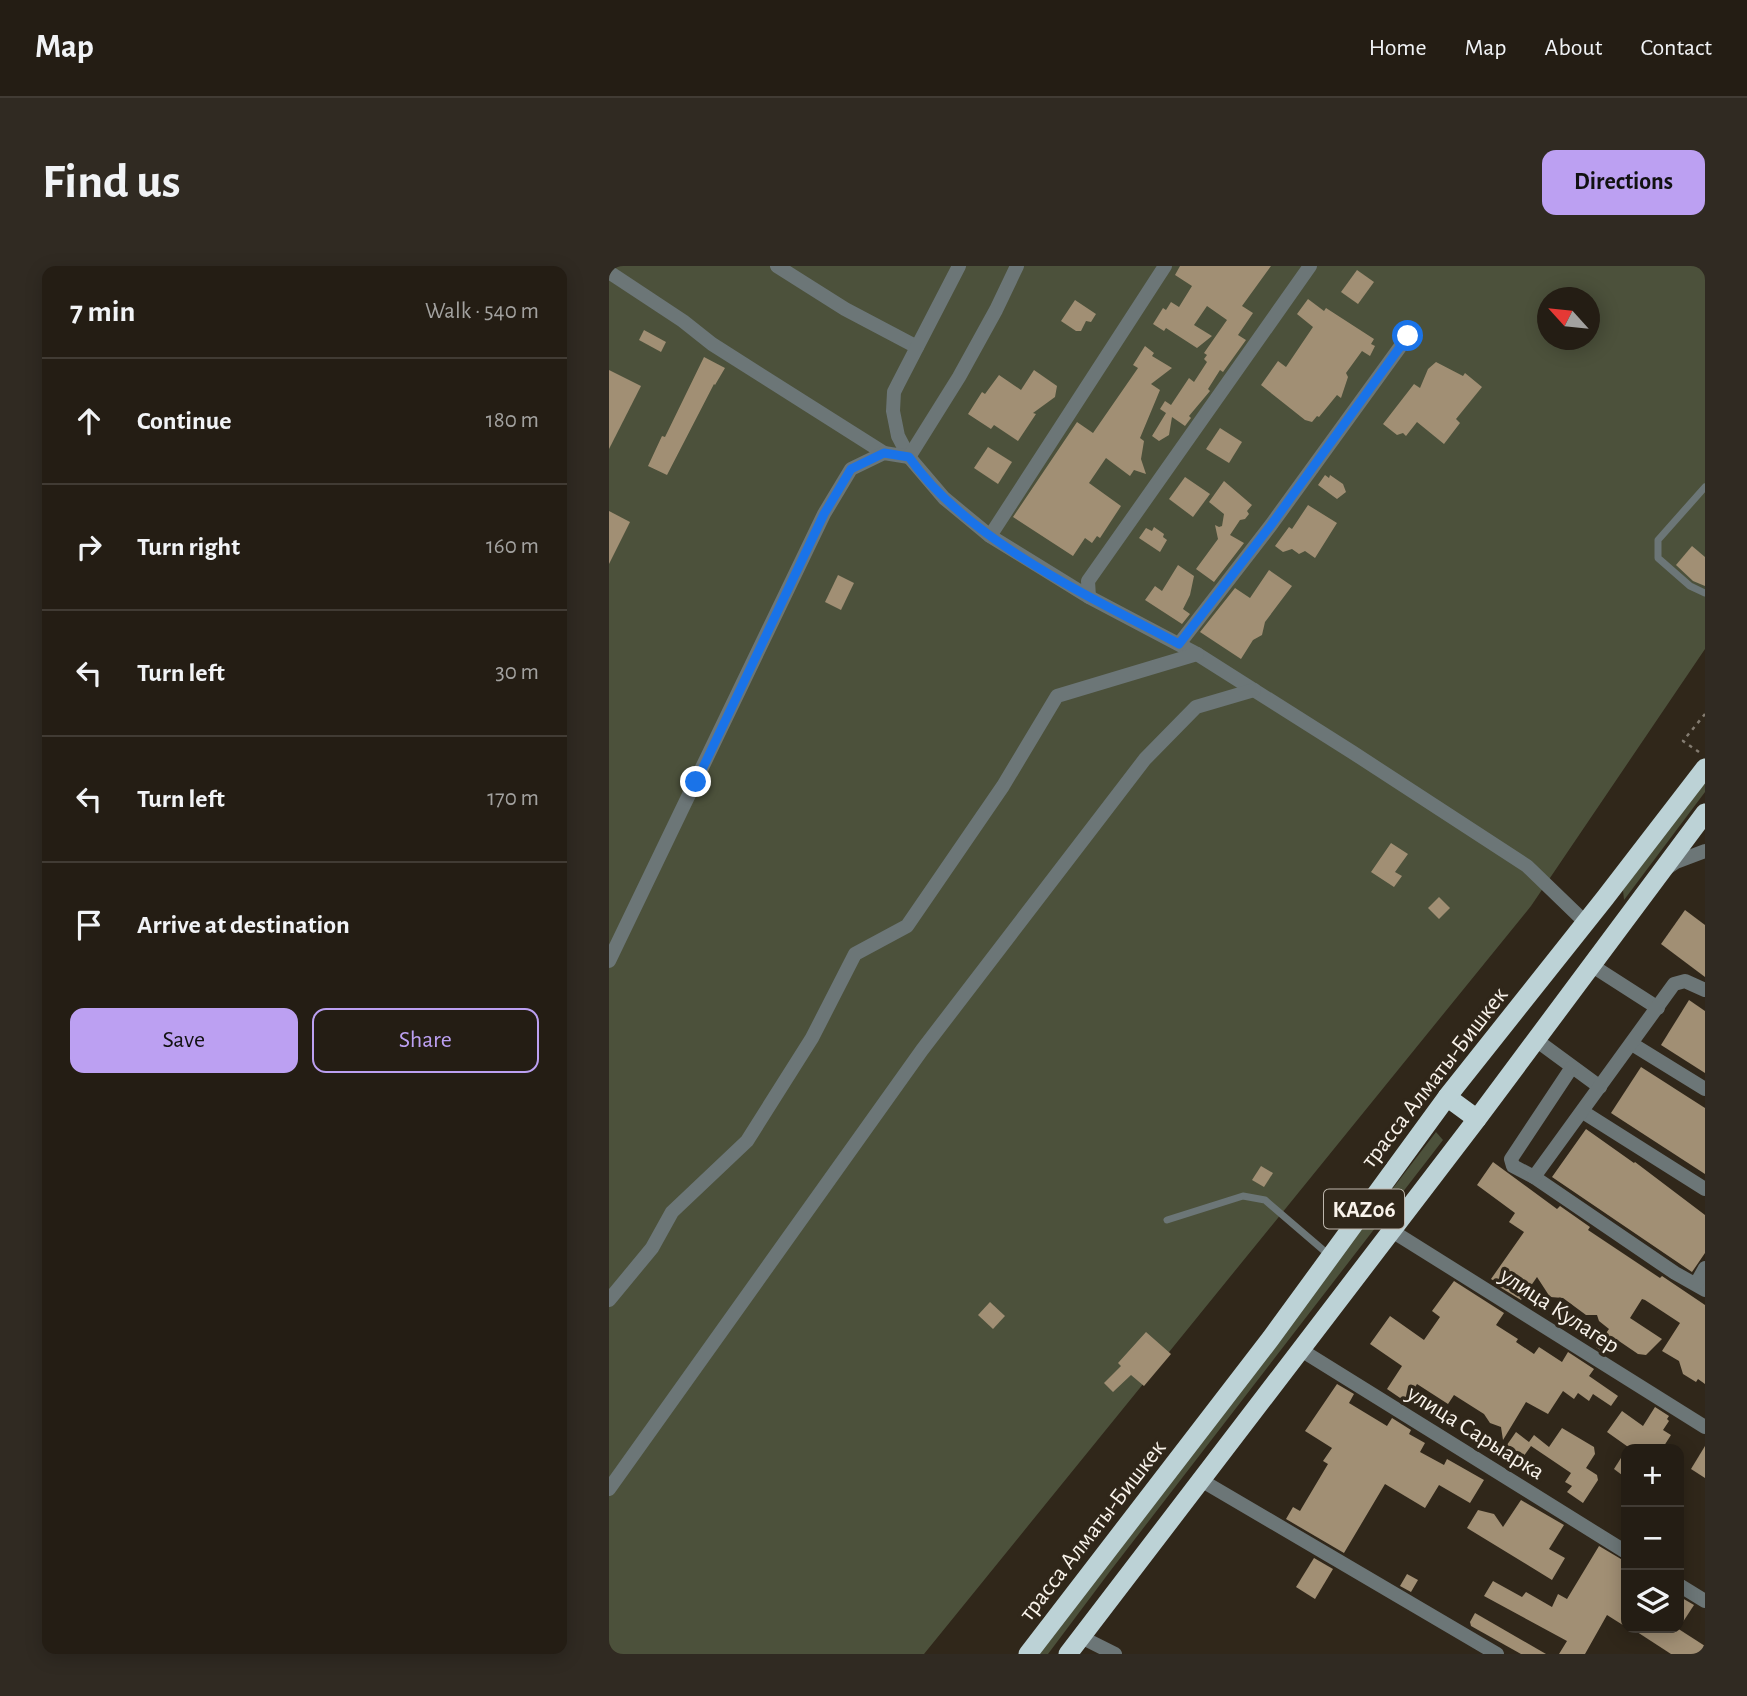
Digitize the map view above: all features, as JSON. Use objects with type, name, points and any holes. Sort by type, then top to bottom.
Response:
[{"type":"highway","name":"трасса Алматы-Бишкек","points":[[1028,1654],[1271,1338],[1329,1255],[1447,1097],[1705,768]]},
{"type":"highway","name":"KАZ06","points":[[1068,1654],[1199,1479],[1477,1119],[1705,813]]},
{"type":"highway","points":[[1447,1097],[1477,1119]]},
{"type":"street","points":[[777,266],[845,309],[917,347]]},
{"type":"street","points":[[959,266],[894,392],[893,403],[898,436],[909,457],[944,498],[990,536],[1089,597],[1197,654],[1527,866],[1586,923]]},
{"type":"street","points":[[909,457],[959,377],[1017,266]]},
{"type":"street","points":[[990,536],[1165,266]]},
{"type":"street","points":[[1089,597],[1088,581],[1310,266]]},
{"type":"street","points":[[609,272],[683,321],[712,344],[884,453],[909,457]]},
{"type":"street","points":[[1179,644],[1271,525],[1408,336]]},
{"type":"street","points":[[609,961],[824,514],[851,469],[884,453]]},
{"type":"street","points":[[609,1300],[652,1248],[672,1212],[747,1141],[812,1038],[855,954],[907,926],[1003,786],[1057,696],[1197,654]]},
{"type":"street","points":[[609,1489],[922,1050],[1145,759],[1196,707],[1254,690]]},
{"type":"street","points":[[1660,873],[1677,862],[1705,851]]},
{"type":"street","points":[[1591,965],[1657,1008]]},
{"type":"street","points":[[1534,1177],[1674,984],[1685,981],[1705,990]]},
{"type":"street","points":[[1536,1040],[1600,1087]]},
{"type":"street","points":[[1632,1044],[1705,1089]]},
{"type":"street","points":[[1572,1067],[1511,1159],[1513,1166],[1534,1177],[1675,1273],[1700,1287],[1705,1268]]},
{"type":"street","points":[[1583,1112],[1705,1189]]},
{"type":"street","name":"улица Кулагер","points":[[1392,1231],[1705,1427]]},
{"type":"street","name":"улица Сарыарка","points":[[1301,1350],[1621,1549]]},
{"type":"street","points":[[1199,1479],[1497,1654]]},
{"type":"street","points":[[1684,1588],[1705,1601]]},
{"type":"street","points":[[1081,1637],[1115,1654]]},
{"type":"lane","points":[[1705,487],[1658,540],[1658,558],[1690,586],[1705,593]]},
{"type":"lane","points":[[1167,1220],[1243,1196],[1254,1197],[1265,1200],[1329,1255]]},
{"type":"path","points":[[1705,714],[1683,741],[1705,755]]},
{"type":"green space","points":[[609,266],[1705,266],[1705,649],[1531,906],[924,1654],[609,1654]]},
{"type":"green space","points":[[1705,779],[1705,792],[1624,900],[1623,890]]},
{"type":"green space","points":[[1436,1132],[1443,1140],[1048,1654],[1036,1654]]},
{"type":"building","points":[[1180,266],[1271,266],[1242,306],[1253,313],[1238,335],[1246,340],[1223,372],[1220,370],[1208,389],[1210,391],[1189,416],[1191,418],[1185,426],[1172,417],[1169,435],[1159,441],[1152,436],[1166,413],[1160,409],[1165,401],[1171,405],[1189,378],[1194,382],[1207,362],[1204,359],[1207,355],[1204,353],[1227,320],[1207,306],[1194,325],[1212,336],[1197,348],[1166,328],[1164,331],[1153,324],[1163,308],[1166,310],[1171,302],[1179,307],[1192,286],[1175,275]]},
{"type":"building","points":[[1357,270],[1374,282],[1358,304],[1341,292]]},
{"type":"building","points":[[1308,299],[1374,339],[1371,344],[1375,346],[1370,356],[1362,351],[1346,373],[1348,377],[1341,398],[1337,395],[1312,422],[1305,420],[1261,385],[1278,361],[1286,367],[1313,327],[1297,314]]},
{"type":"building","points":[[1075,300],[1096,314],[1091,322],[1086,321],[1081,331],[1076,331],[1061,321]]},
{"type":"building","points":[[644,330],[666,342],[661,352],[639,340]]},
{"type":"building","points":[[1145,346],[1154,353],[1152,356],[1172,368],[1151,384],[1160,390],[1140,438],[1144,441],[1141,459],[1146,474],[1134,470],[1130,476],[1106,458],[1089,483],[1121,506],[1100,538],[1097,536],[1092,543],[1085,538],[1073,556],[1013,517],[1077,422],[1093,433],[1138,368],[1133,365]]},
{"type":"building","points":[[704,357],[725,368],[667,475],[648,466]]},
{"type":"building","points":[[1436,362],[1463,376],[1465,373],[1482,387],[1456,419],[1460,423],[1444,444],[1417,422],[1406,436],[1403,433],[1397,435],[1383,424],[1414,384],[1420,388],[1428,369]]},
{"type":"building","points":[[609,370],[641,386],[609,449]]},
{"type":"building","points":[[1034,370],[1057,386],[1055,397],[1033,413],[1036,414],[1018,441],[994,425],[991,429],[968,414],[982,392],[985,394],[999,375],[1021,390]]},
{"type":"building","points":[[1220,428],[1242,442],[1229,463],[1206,449]]},
{"type":"building","points":[[988,447],[1012,462],[998,484],[974,468]]},
{"type":"building","points":[[1325,475],[1329,478],[1330,475],[1343,484],[1346,492],[1337,499],[1318,485]]},
{"type":"building","points":[[1185,477],[1210,494],[1193,517],[1169,499]]},
{"type":"building","points":[[1224,481],[1252,505],[1247,511],[1249,514],[1240,520],[1230,535],[1244,543],[1214,582],[1196,569],[1218,539],[1215,525],[1222,526],[1224,514],[1209,502]]},
{"type":"building","points":[[1308,505],[1337,523],[1315,558],[1305,551],[1299,554],[1292,549],[1283,552],[1275,546],[1289,527],[1292,529]]},
{"type":"building","points":[[609,511],[630,522],[609,564]]},
{"type":"building","points":[[1154,527],[1164,534],[1163,537],[1167,540],[1160,552],[1139,538],[1146,528],[1152,531]]},
{"type":"building","points":[[1692,546],[1705,557],[1705,586],[1693,581],[1676,565]]},
{"type":"building","points":[[1178,565],[1194,576],[1190,595],[1183,609],[1190,614],[1182,624],[1145,600],[1155,586],[1162,591]]},
{"type":"building","points":[[1269,570],[1292,586],[1265,622],[1262,635],[1253,640],[1241,659],[1200,632],[1235,588],[1250,598]]},
{"type":"building","points":[[838,575],[854,583],[841,610],[825,602]]},
{"type":"building","points":[[1391,843],[1408,854],[1395,872],[1402,876],[1394,887],[1371,872]]},
{"type":"building","points":[[1439,897],[1450,908],[1439,919],[1428,908]]},
{"type":"building","points":[[1685,910],[1705,925],[1705,977],[1661,944]]},
{"type":"building","points":[[1689,1000],[1705,1011],[1705,1073],[1661,1045]]},
{"type":"building","points":[[1641,1067],[1705,1108],[1705,1174],[1611,1113]]},
{"type":"building","points":[[1586,1129],[1705,1215],[1705,1253],[1692,1272],[1552,1177]]},
{"type":"building","points":[[1493,1162],[1557,1209],[1560,1206],[1590,1227],[1588,1230],[1705,1305],[1705,1384],[1683,1374],[1679,1361],[1662,1351],[1680,1323],[1645,1300],[1642,1299],[1630,1318],[1662,1339],[1646,1355],[1638,1354],[1616,1339],[1605,1353],[1596,1347],[1609,1329],[1599,1321],[1597,1315],[1586,1315],[1563,1298],[1550,1297],[1537,1277],[1521,1300],[1491,1279],[1524,1232],[1509,1222],[1515,1213],[1477,1185]]},
{"type":"building","points":[[1261,1166],[1273,1173],[1264,1187],[1252,1180]]},
{"type":"building","points":[[1454,1281],[1504,1313],[1496,1325],[1518,1339],[1516,1342],[1534,1354],[1539,1347],[1562,1362],[1568,1352],[1594,1369],[1589,1376],[1618,1396],[1611,1406],[1593,1394],[1589,1401],[1578,1393],[1574,1399],[1563,1391],[1548,1414],[1526,1402],[1503,1440],[1501,1427],[1490,1423],[1484,1414],[1454,1395],[1448,1404],[1417,1384],[1406,1402],[1387,1389],[1402,1366],[1370,1344],[1390,1316],[1424,1340],[1440,1317],[1432,1311]]},
{"type":"building","points":[[990,1302],[1005,1316],[993,1329],[978,1315]]},
{"type":"building","points":[[1146,1332],[1171,1354],[1144,1386],[1131,1375],[1113,1392],[1104,1383],[1121,1366],[1118,1363]]},
{"type":"building","points":[[1337,1384],[1354,1394],[1349,1403],[1387,1426],[1392,1418],[1411,1430],[1409,1434],[1425,1443],[1420,1452],[1444,1465],[1447,1459],[1484,1480],[1470,1503],[1439,1485],[1425,1508],[1385,1484],[1344,1553],[1286,1519],[1293,1507],[1300,1511],[1328,1464],[1323,1461],[1332,1448],[1305,1431]]},
{"type":"building","points":[[1655,1407],[1669,1416],[1663,1430],[1671,1435],[1665,1444],[1624,1444],[1607,1432],[1622,1411],[1643,1426]]},
{"type":"building","points":[[1562,1428],[1594,1447],[1595,1454],[1586,1468],[1597,1475],[1598,1480],[1583,1503],[1567,1492],[1572,1486],[1565,1482],[1571,1473],[1531,1446],[1518,1464],[1502,1452],[1516,1432],[1529,1442],[1534,1435],[1549,1447]]},
{"type":"building","points":[[1705,1446],[1705,1478],[1691,1469]]},
{"type":"building","points":[[1621,1458],[1621,1474],[1614,1469]]},
{"type":"building","points":[[1521,1500],[1564,1525],[1549,1549],[1565,1558],[1552,1580],[1467,1528],[1478,1510],[1494,1514],[1503,1527]]},
{"type":"building","points":[[1599,1546],[1621,1559],[1621,1624],[1607,1615],[1585,1654],[1559,1654],[1567,1641],[1484,1596],[1493,1581],[1522,1597],[1526,1592],[1552,1607],[1558,1594],[1567,1599]]},
{"type":"building","points":[[1314,1558],[1333,1569],[1315,1599],[1296,1587]]},
{"type":"building","points":[[1407,1574],[1418,1580],[1411,1592],[1400,1586]]},
{"type":"building","points":[[1684,1599],[1694,1605],[1684,1620]]},
{"type":"building","points":[[1475,1613],[1546,1654],[1521,1654],[1471,1626],[1470,1622]]},
{"type":"building","points":[[1684,1632],[1705,1646],[1705,1654],[1671,1654],[1639,1633]]},
{"type":"route","points":[[696,782],[824,514],[851,469],[884,453],[909,457],[944,498],[990,536],[1089,597],[1179,644],[1271,525],[1408,336]]}]
